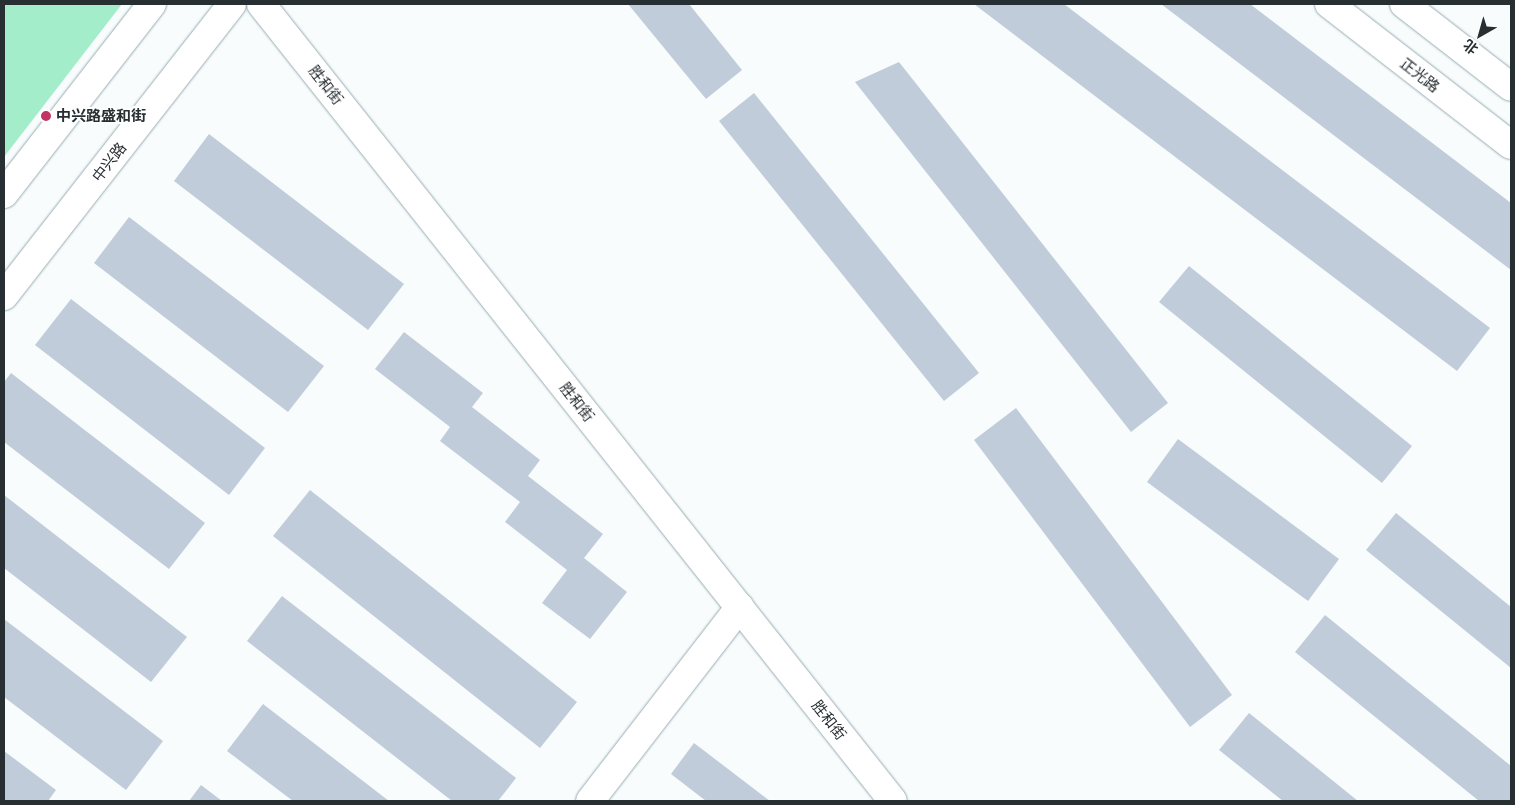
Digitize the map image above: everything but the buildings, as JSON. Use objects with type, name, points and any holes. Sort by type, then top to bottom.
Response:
[{"type":"street","points":[[4,194],[152,4]]},
{"type":"street","name":"中兴路","points":[[4,296],[232,4]]},
{"type":"street","name":"胜和街","points":[[262,4],[893,801]]},
{"type":"street","name":"正光路","points":[[1329,4],[1511,145]]},
{"type":"street","points":[[1404,4],[1511,87]]},
{"type":"street","points":[[590,801],[740,607]]},
{"type":"green space","points":[[4,4],[122,4],[4,157]]},
{"type":"place","name":"中兴路盛和街","points":[[46,116]]}]
